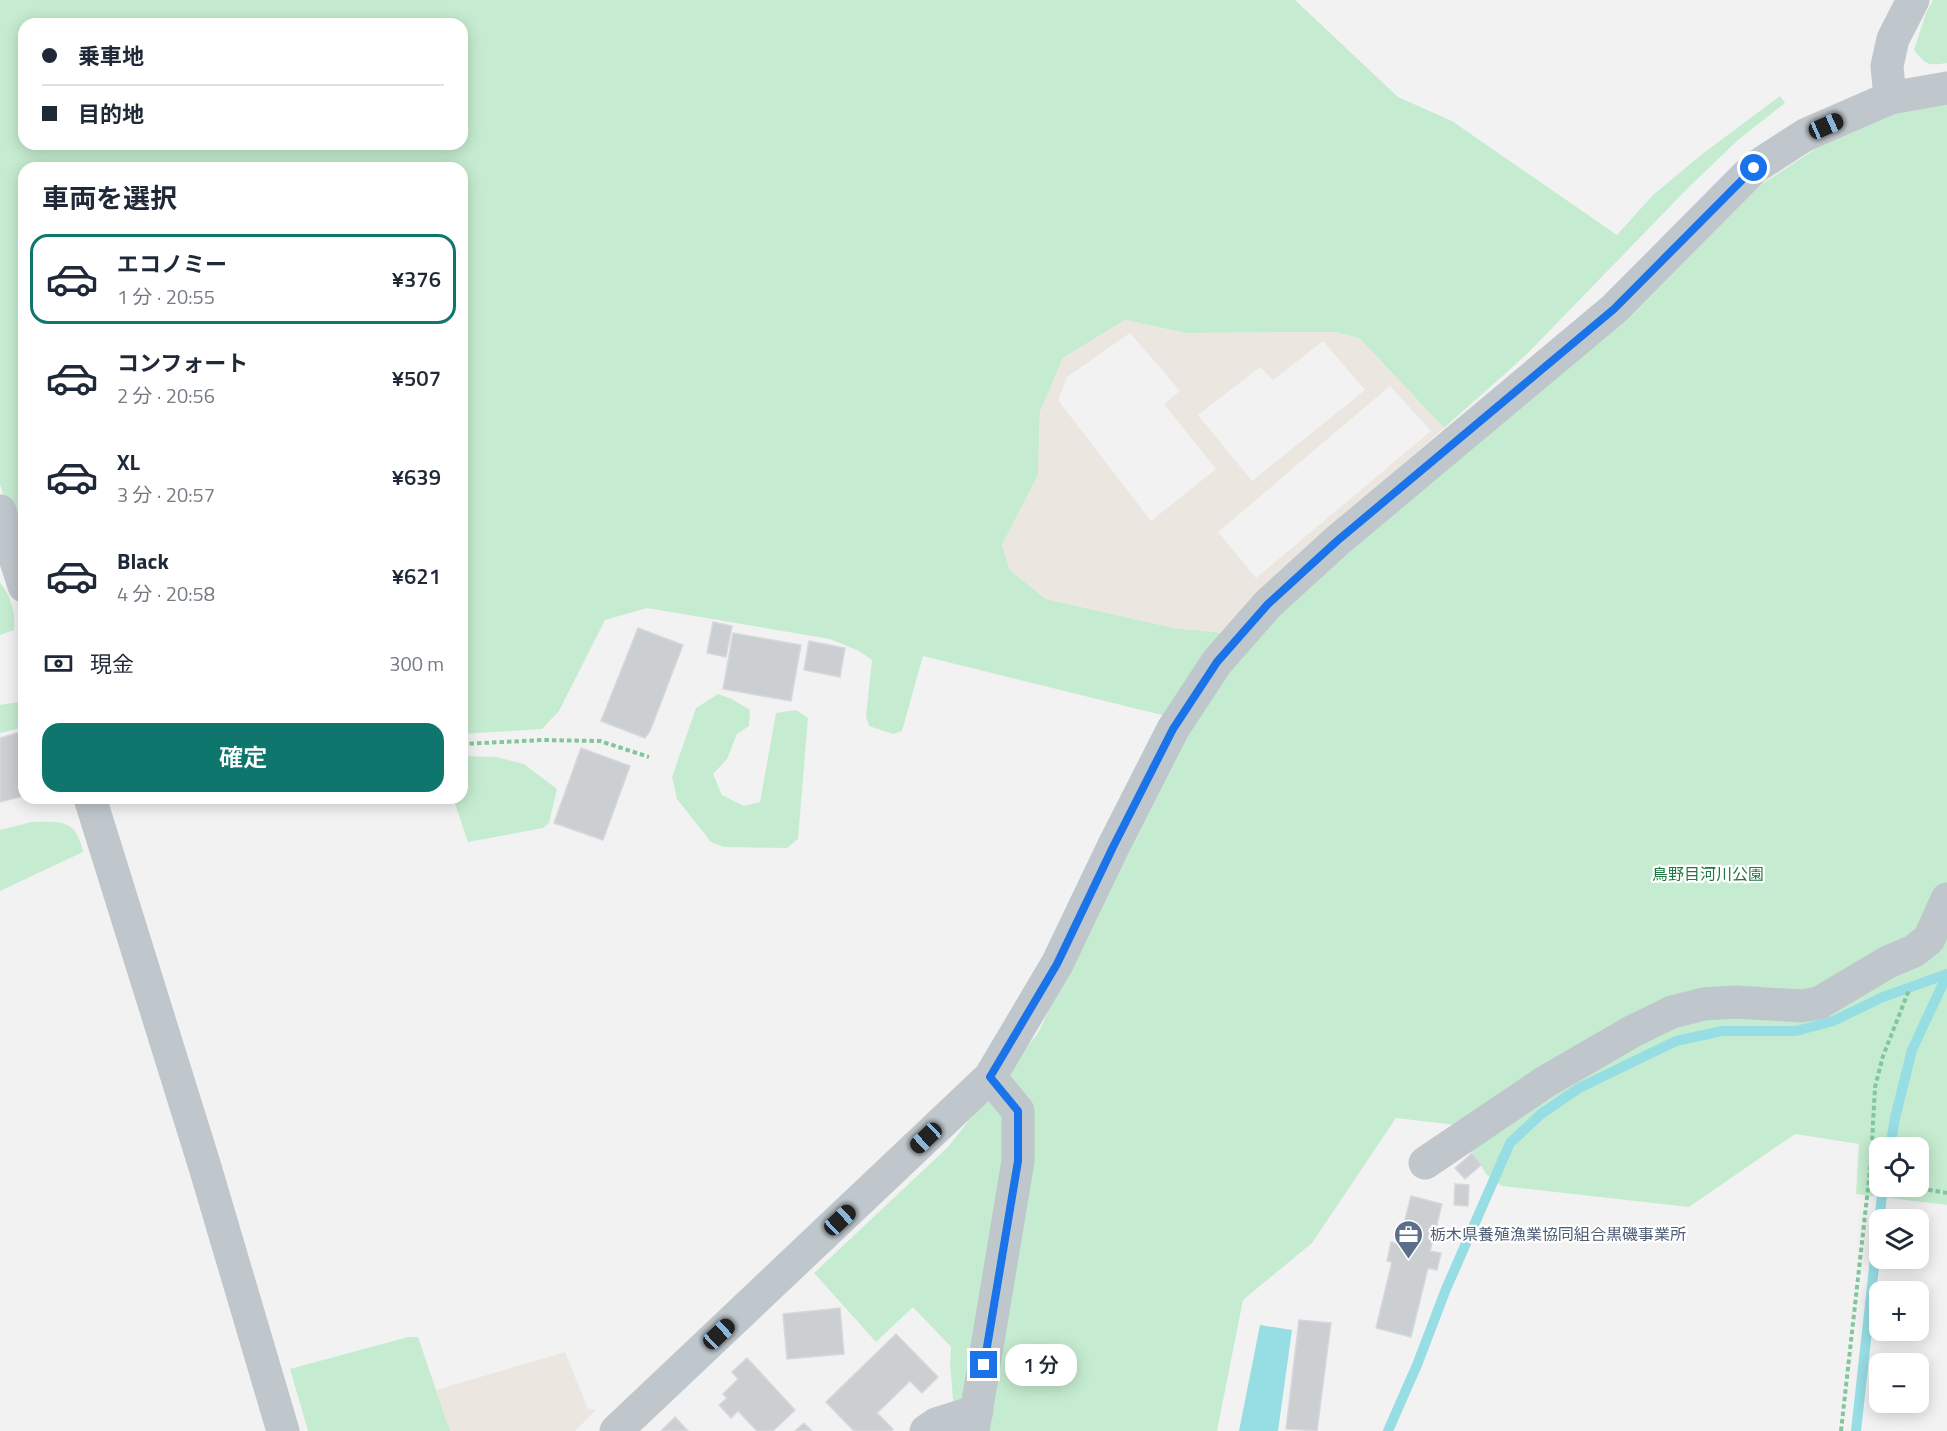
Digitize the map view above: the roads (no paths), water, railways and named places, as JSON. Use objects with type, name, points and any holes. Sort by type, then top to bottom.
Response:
[{"type":"street","points":[[1890,98],[1887,66],[1893,39],[1913,0]]},
{"type":"street","points":[[616,1431],[990,1077],[1057,964],[1173,729],[1217,662],[1268,604],[1337,541],[1614,309],[1754,168],[1805,135],[1890,98],[1947,88]]},
{"type":"street","points":[[0,511],[18,567]]},
{"type":"street","points":[[92,804],[205,1167],[282,1431]]},
{"type":"street","points":[[1425,1163],[1545,1082],[1605,1046],[1672,1012],[1704,1004],[1736,1002],[1801,1006],[1819,1003],[1888,962],[1914,951],[1929,939],[1947,899]]},
{"type":"street","points":[[926,1431],[936,1424],[975,1421],[1018,1161],[1018,1111],[990,1077]]},
{"type":"water","points":[[1260,1325],[1292,1330],[1278,1431],[1239,1431]]},
{"type":"waterway","points":[[1388,1431],[1417,1365],[1446,1289],[1510,1143],[1541,1114],[1579,1088],[1676,1041],[1722,1031],[1796,1031],[1833,1021],[1883,997],[1947,974]]},
{"type":"waterway","points":[[1892,1137],[1912,1050],[1947,975]]},
{"type":"waterway","points":[[1856,1431],[1882,1197]]},
{"type":"place","name":"栃木県養殖漁業協同組合黒磯事業所","points":[[1409,1260]]},
{"type":"park label","name":"鳥野目河川公園","points":[[1708,874]]}]
